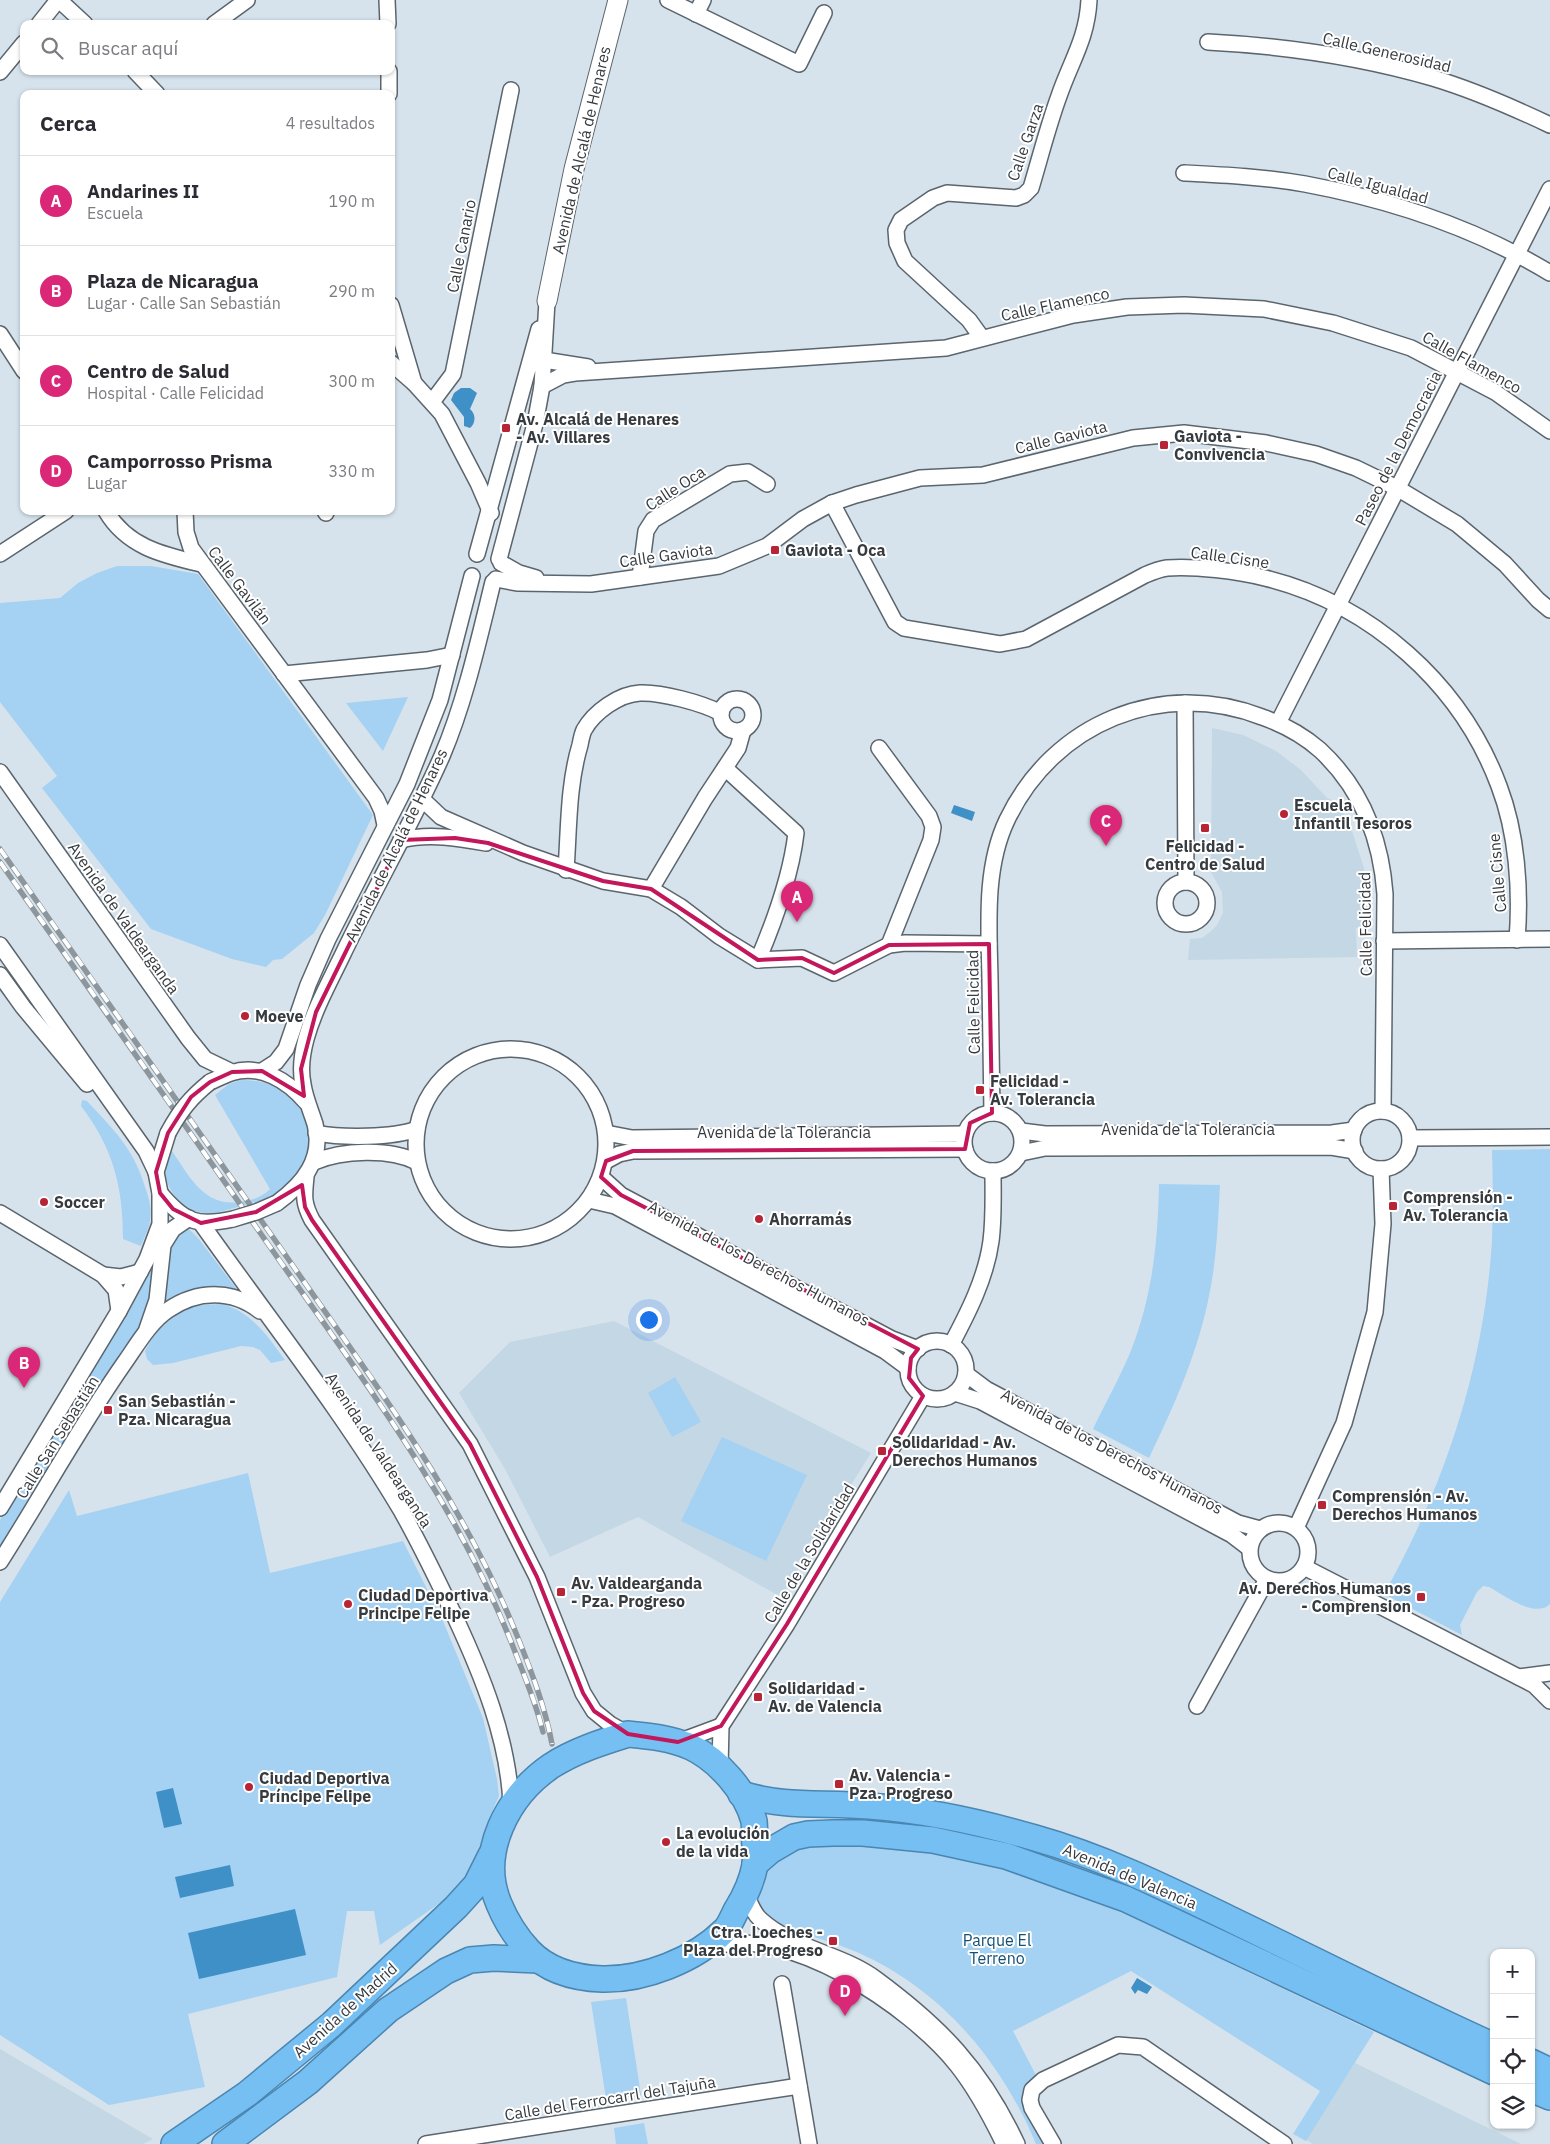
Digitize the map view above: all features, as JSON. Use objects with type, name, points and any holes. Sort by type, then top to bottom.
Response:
[{"type":"highway","points":[[628,1734],[658,1737],[678,1742],[692,1748],[720,1767],[741,1794],[754,1821],[755,1864],[746,1894],[726,1929],[694,1954],[658,1970],[616,1979],[591,1978],[564,1973],[538,1960],[512,1928],[498,1904],[492,1873],[492,1853],[502,1824],[512,1804],[531,1782],[551,1766],[590,1746],[628,1734]]},
{"type":"highway","name":"Avenida de Valencia","points":[[741,1794],[770,1802],[787,1804],[867,1806],[923,1812],[992,1826],[1047,1842],[1127,1871],[1161,1886],[1490,2044]]},
{"type":"highway","name":"Avenida de Valencia","points":[[755,1864],[770,1850],[794,1837],[833,1832],[891,1835],[933,1840],[1006,1856],[1126,1899],[1490,2070]]},
{"type":"highway","name":"Avenida de Madrid","points":[[174,2144],[247,2094],[332,2024],[456,1907],[476,1885],[492,1853]]},
{"type":"highway","name":"Avenida de Madrid","points":[[225,2144],[308,2082],[388,2010],[446,1971],[470,1960],[538,1960]]},
{"type":"highway","points":[[1535,2064],[1550,2071]]},
{"type":"highway","points":[[1535,2091],[1550,2098]]},
{"type":"street","points":[[42,20],[59,0],[81,20]]},
{"type":"street","points":[[220,20],[247,0]]},
{"type":"street","points":[[388,0],[388,20]]},
{"type":"street","name":"Avenida de Alcalá de Henares","points":[[477,554],[491,510],[547,301],[574,169],[618,0]]},
{"type":"street","points":[[668,0],[699,7],[799,64],[824,14]]},
{"type":"street","name":"Calle Garza","points":[[982,338],[969,320],[905,261],[897,243],[896,230],[901,220],[933,198],[947,193],[1016,198],[1024,195],[1031,188],[1059,95],[1079,50],[1088,14],[1089,0]]},
{"type":"street","name":"Calle Generosidad","points":[[1208,42],[1267,46],[1338,57],[1433,78],[1505,104],[1550,125]]},
{"type":"street","points":[[0,72],[20,48]]},
{"type":"street","points":[[143,75],[154,90]]},
{"type":"street","points":[[389,75],[390,90]]},
{"type":"street","name":"Calle Canario","points":[[432,402],[453,374],[511,90]]},
{"type":"street","name":"Calle Igualdad","points":[[1184,173],[1304,184],[1354,195],[1408,210],[1470,231],[1517,253],[1550,273]]},
{"type":"street","name":"Paseo de la Democracia","points":[[1278,723],[1550,189]]},
{"type":"street","name":"Avenida de Alcalá de Henares","points":[[500,561],[535,424],[542,386],[547,301]]},
{"type":"street","name":"Calle Flamenco","points":[[542,386],[563,375],[602,370],[946,348],[1099,310],[1139,306],[1184,305],[1264,309],[1333,322],[1411,348],[1495,392],[1550,431]]},
{"type":"street","points":[[395,319],[414,383]]},
{"type":"street","points":[[0,334],[20,365]]},
{"type":"street","points":[[529,369],[544,360]]},
{"type":"street","name":"Calle Flamenco","points":[[544,360],[578,364],[602,370]]},
{"type":"street","points":[[395,366],[432,402],[452,430],[491,510],[500,561],[501,572],[494,581],[483,584],[472,576],[470,564],[477,554],[489,552],[500,561]]},
{"type":"street","name":"Calle Gaviota","points":[[494,581],[591,584],[719,566],[767,546],[803,519],[832,503],[920,478],[983,475],[1133,438],[1172,433],[1266,443],[1316,454],[1356,468],[1397,488],[1457,524],[1505,564],[1538,600],[1550,610]]},
{"type":"street","name":"Calle Oca","points":[[640,576],[646,531],[654,520],[730,474],[748,472],[767,484]]},
{"type":"street","name":"Calle Cisne","points":[[832,503],[895,622],[904,628],[1000,644],[1026,639],[1137,579],[1165,568],[1186,568],[1245,573],[1288,584],[1338,605],[1379,629],[1430,674],[1461,714],[1482,748],[1500,787],[1513,835],[1518,924],[1517,940]]},
{"type":"street","points":[[0,554],[60,515]]},
{"type":"street","points":[[109,515],[118,529],[146,549],[161,555],[201,564]]},
{"type":"street","name":"Calle Gavilán","points":[[185,515],[187,541],[201,564],[376,798],[382,811],[385,825]]},
{"type":"street","name":"Calle Gaviota","points":[[500,561],[519,573],[549,584]]},
{"type":"street","name":"Avenida de Alcalá de Henares","points":[[262,1071],[276,1062],[286,1049],[308,985],[385,825],[407,784],[432,724],[472,576]]},
{"type":"street","name":"Avenida de Alcalá de Henares","points":[[309,1105],[303,1085],[301,1069],[306,1040],[328,986],[422,799],[442,755],[460,706],[494,581]]},
{"type":"street","points":[[284,674],[427,660],[452,655]]},
{"type":"street","points":[[296,690],[302,676],[319,670]]},
{"type":"street","points":[[566,870],[571,784],[575,760],[584,730],[599,713],[617,700],[639,693],[704,705],[721,713]]},
{"type":"street","points":[[651,890],[705,798],[738,748],[743,730],[751,723],[753,717],[751,708],[747,703],[734,700],[726,704],[721,713],[725,726],[735,731],[743,730]]},
{"type":"street","points":[[1186,703],[1186,882]]},
{"type":"street","name":"Calle Felicidad","points":[[992,1112],[989,920],[995,851],[1015,804],[1040,768],[1064,745],[1097,725],[1126,712],[1154,706],[1186,703],[1237,707],[1278,723],[1318,749],[1334,766],[1363,806],[1374,832],[1383,867],[1384,1111]]},
{"type":"street","points":[[879,748],[929,816],[933,827],[931,840],[889,945]]},
{"type":"street","points":[[725,768],[796,833],[794,856],[758,960]]},
{"type":"street","name":"Avenida de Valdearganda","points":[[0,772],[188,1038],[205,1059],[232,1072]]},
{"type":"street","points":[[422,799],[441,817],[523,853],[566,870],[603,881],[651,890],[681,907],[719,936],[758,960],[802,958],[834,973],[889,945],[905,943],[989,944]]},
{"type":"street","points":[[401,840],[414,837],[455,838],[488,843],[523,853]]},
{"type":"street","points":[[1384,941],[1550,940]]},
{"type":"street","points":[[0,945],[146,1151],[156,1172],[160,1193],[173,1209],[195,1220]]},
{"type":"street","points":[[0,976],[92,1091],[113,1106]]},
{"type":"street","points":[[512,1048],[545,1054],[564,1064],[580,1077],[599,1105],[606,1133],[606,1160],[601,1177],[589,1200],[562,1225],[544,1234],[512,1239],[486,1236],[469,1229],[441,1209],[429,1192],[417,1162],[416,1129],[421,1111],[429,1094],[441,1079],[454,1067],[470,1058],[486,1052],[512,1048]]},
{"type":"street","points":[[146,1332],[157,1300],[163,1245],[173,1229],[195,1220],[233,1218],[256,1212],[277,1203],[293,1192],[306,1177],[314,1162],[317,1144],[309,1105],[297,1091],[262,1071],[232,1072],[210,1082],[191,1097],[168,1134],[156,1172]]},
{"type":"street","points":[[1384,1111],[1394,1114],[1404,1122],[1410,1138],[1409,1149],[1403,1159],[1393,1166],[1381,1169],[1365,1163],[1354,1150],[1352,1139],[1354,1130],[1362,1119],[1372,1112],[1384,1111]]},
{"type":"street","points":[[992,1112],[1004,1114],[1014,1121],[1021,1131],[1023,1146],[1021,1153],[1014,1163],[1004,1169],[993,1172],[980,1169],[970,1160],[965,1142],[970,1123],[980,1115],[992,1112]]},
{"type":"street","points":[[316,1133],[328,1135],[390,1135],[416,1129]]},
{"type":"street","name":"Avenida de la Tolerancia","points":[[1021,1131],[1045,1134],[1332,1134],[1354,1130]]},
{"type":"street","name":"Avenida de la Tolerancia","points":[[606,1133],[632,1138],[965,1142]]},
{"type":"street","points":[[1410,1138],[1550,1137]]},
{"type":"street","name":"Avenida de la Tolerancia","points":[[606,1160],[619,1154],[633,1151],[965,1142]]},
{"type":"street","name":"Avenida de la Tolerancia","points":[[1021,1153],[1045,1148],[1169,1146],[1331,1147],[1354,1150]]},
{"type":"street","points":[[314,1162],[329,1156],[391,1154],[405,1156],[417,1162]]},
{"type":"street","points":[[1296,1528],[1344,1422],[1375,1312],[1384,1224],[1381,1169]]},
{"type":"street","points":[[951,1345],[971,1306],[983,1274],[989,1250],[994,1209],[993,1172]]},
{"type":"street","points":[[306,1177],[305,1207],[312,1220],[470,1444],[537,1577],[583,1693],[594,1711],[610,1724],[628,1734]]},
{"type":"street","name":"Avenida de los Derechos Humanos","points":[[601,1177],[621,1195],[892,1339],[918,1349]]},
{"type":"street","name":"Calle San Sebastián","points":[[0,1508],[140,1272],[155,1242],[160,1224],[160,1193]]},
{"type":"street","name":"Avenida de los Derechos Humanos","points":[[589,1200],[615,1206],[885,1351],[908,1368]]},
{"type":"street","points":[[0,1213],[103,1275],[116,1290],[118,1311]]},
{"type":"street","name":"Avenida de Valdearganda","points":[[195,1220],[271,1320],[347,1428],[396,1503],[436,1577],[472,1654],[492,1705],[510,1784],[512,1804]]},
{"type":"street","points":[[103,1275],[121,1277],[140,1272]]},
{"type":"street","points":[[146,1332],[167,1310],[195,1296],[208,1294],[241,1299],[271,1320]]},
{"type":"street","name":"Calle San Sebastián","points":[[0,1562],[105,1390],[146,1332]]},
{"type":"street","points":[[940,1342],[951,1345],[961,1354],[965,1363],[966,1374],[962,1385],[955,1393],[945,1398],[933,1399],[923,1396],[912,1383],[908,1368],[911,1358],[918,1349],[928,1343],[940,1342]]},
{"type":"street","points":[[966,1374],[986,1389],[1238,1524],[1260,1529]]},
{"type":"street","name":"Avenida de los Derechos Humanos","points":[[955,1393],[988,1405],[1232,1535],[1249,1548]]},
{"type":"street","name":"Calle de la Solidaridad","points":[[721,1726],[787,1624],[923,1396]]},
{"type":"street","points":[[1284,1523],[1296,1528],[1304,1537],[1308,1548],[1308,1558],[1304,1567],[1290,1580],[1280,1582],[1267,1579],[1258,1574],[1252,1565],[1249,1548],[1252,1538],[1260,1529],[1271,1524],[1284,1523]]},
{"type":"street","points":[[1304,1567],[1534,1685],[1550,1701]]},
{"type":"street","points":[[1197,1706],[1267,1579]]},
{"type":"street","points":[[1519,1678],[1550,1672]]},
{"type":"street","points":[[678,1742],[721,1726],[720,1767]]},
{"type":"street","points":[[746,1894],[752,1908],[761,1920],[786,1937],[828,1954],[874,1977],[929,2021],[965,2058],[1004,2118],[1017,2144]]},
{"type":"street","points":[[694,1954],[716,1946],[734,1944],[769,1945],[822,1964],[867,1988],[922,2030],[957,2065],[977,2094],[1004,2144]]},
{"type":"street","points":[[782,1984],[809,2144]]},
{"type":"street","points":[[1053,2144],[1032,2108],[1030,2100],[1032,2090],[1043,2080],[1118,2045],[1143,2046],[1284,2144]]},
{"type":"street","name":"Calle del Ferrocarrl del Tajuña","points":[[426,2144],[799,2084]]},
{"type":"highlighted area","points":[[455,838],[488,843],[603,881],[651,889],[758,960],[802,958],[834,973],[889,945],[989,944],[992,1113],[970,1123],[965,1149],[633,1151],[606,1161],[601,1177],[621,1195],[918,1349],[911,1358],[909,1378],[923,1396],[787,1624],[721,1726],[678,1742],[628,1734],[594,1711],[583,1693],[537,1577],[470,1444],[312,1220],[305,1207],[302,1185],[256,1212],[201,1223],[173,1209],[160,1193],[156,1172],[168,1133],[191,1097],[210,1082],[232,1072],[262,1071],[304,1096],[301,1069],[316,1012],[401,840]]},
{"type":"shaded area","points":[[461,388],[470,388],[477,393],[470,409],[474,418],[470,428],[464,426],[464,417],[451,400],[454,393]]},
{"type":"shaded area","points":[[1212,728],[1243,735],[1276,751],[1301,770],[1327,798],[1337,802],[1351,828],[1364,868],[1364,927],[1356,928],[1357,957],[1188,960],[1190,939],[1202,938],[1210,932],[1217,925],[1223,913],[1222,892],[1211,872]]},
{"type":"shaded area","points":[[954,805],[975,812],[972,821],[951,813]]},
{"type":"shaded area","points":[[614,1321],[871,1453],[781,1597],[638,1517],[550,1557],[505,1469],[459,1393],[510,1342]]},
{"type":"shaded area","points":[[173,1788],[182,1824],[164,1828],[156,1792]]},
{"type":"shaded area","points":[[230,1865],[234,1886],[180,1898],[175,1877]]},
{"type":"shaded area","points":[[295,1909],[306,1955],[199,1979],[188,1933]]},
{"type":"shaded area","points":[[1137,1978],[1152,1987],[1147,1994],[1138,1990],[1135,1994],[1131,1988]]},
{"type":"shaded area","points":[[0,2049],[153,2139],[143,2144],[0,2144]]},
{"type":"shaded area","points":[[1355,2063],[1521,2144],[1313,2144],[1305,2139]]},
{"type":"green space","points":[[117,566],[151,566],[198,574],[373,815],[325,915],[314,933],[282,959],[273,960],[266,967],[232,959],[151,929],[42,788],[57,776],[0,702],[0,603],[60,598],[78,583],[97,573]]},
{"type":"green space","points":[[408,697],[383,751],[346,703]]},
{"type":"green space","points":[[241,1080],[259,1081],[276,1086],[284,1090],[297,1102],[307,1121],[309,1145],[307,1156],[296,1177],[288,1186],[268,1198],[222,1212],[205,1213],[188,1208],[174,1195],[166,1178],[166,1161],[172,1151],[199,1188],[216,1200],[239,1202],[260,1197],[270,1189],[215,1095],[229,1084]]},
{"type":"green space","points":[[82,1100],[87,1101],[122,1140],[135,1161],[149,1199],[151,1212],[149,1227],[141,1246],[123,1239],[121,1202],[114,1168],[101,1137],[81,1106]]},
{"type":"green space","points":[[1550,1149],[1550,1604],[1544,1608],[1528,1607],[1511,1600],[1489,1587],[1483,1586],[1477,1592],[1460,1625],[1462,1635],[1384,1594],[1406,1553],[1443,1468],[1458,1424],[1470,1379],[1488,1288],[1492,1241],[1492,1150]]},
{"type":"green space","points":[[1159,1184],[1220,1185],[1214,1264],[1205,1313],[1193,1356],[1149,1458],[1093,1429],[1130,1353],[1144,1312],[1155,1249]]},
{"type":"green space","points":[[188,1228],[198,1238],[236,1288],[234,1291],[162,1307],[170,1247],[176,1237]]},
{"type":"green space","points":[[150,1267],[156,1268],[154,1299],[142,1327],[0,1547],[0,1520]]},
{"type":"green space","points":[[222,1304],[242,1313],[258,1326],[285,1360],[271,1363],[260,1350],[241,1346],[173,1363],[153,1365],[147,1359],[145,1351],[160,1327],[175,1313],[194,1306]]},
{"type":"green space","points":[[675,1377],[701,1422],[672,1437],[648,1393]]},
{"type":"green space","points":[[722,1437],[807,1475],[766,1561],[681,1521]]},
{"type":"green space","name":"Ciudad Deportiva Príncipe Felipe","points":[[248,1473],[270,1573],[403,1541],[443,1621],[483,1718],[499,1796],[487,1823],[472,1872],[447,1898],[380,1945],[374,1911],[347,1911],[337,1977],[188,2014],[205,2087],[109,2105],[0,2035],[0,1602],[69,1490],[77,1516]]},
{"type":"green space","name":"Parque El Terreno","points":[[816,1844],[888,1845],[1002,1862],[1035,1880],[1105,1905],[1374,2032],[1306,2141],[1293,2134],[1320,2091],[1131,1971],[1013,2031],[1038,2079],[1032,2084],[1045,2144],[1036,2144],[1004,2082],[962,2027],[937,2003],[910,1982],[881,1964],[849,1949],[780,1924],[765,1915],[758,1896],[763,1876],[785,1854],[799,1847]]},
{"type":"green space","points":[[626,1998],[641,2095],[606,2099],[591,2002]]},
{"type":"green space","points":[[644,2123],[648,2144],[616,2144],[614,2128]]},
{"type":"railway","points":[[0,849],[381,1392],[442,1487],[470,1536],[518,1638],[542,1703],[552,1744]]},
{"type":"railway","points":[[0,862],[346,1355],[409,1448],[465,1543],[490,1593],[529,1688],[543,1732]]},
{"type":"place","name":"Av. Alcalá de Henares - Av. Villares","points":[[506,428]]},
{"type":"place","name":"Gaviota - Convivencia","points":[[1164,445]]},
{"type":"place","name":"Gaviota - Oca","points":[[775,550]]},
{"type":"place","name":"Escuela Infantil Tesoros","points":[[1284,814]]},
{"type":"place","name":"Felicidad - Centro de Salud","points":[[1205,828]]},
{"type":"place","name":"Centro de Salud","points":[[1106,846]]},
{"type":"place","name":"Andarines II","points":[[797,922]]},
{"type":"place","name":"Moeve","points":[[245,1016]]},
{"type":"place","name":"Felicidad - Av. Tolerancia","points":[[980,1090]]},
{"type":"place","name":"Soccer","points":[[44,1202]]},
{"type":"place","name":"Comprensión - Av. Tolerancia","points":[[1393,1206]]},
{"type":"place","name":"Ahorramás","points":[[759,1219]]},
{"type":"place","name":"Plaza de Nicaragua","points":[[24,1388]]},
{"type":"place","name":"San Sebastián - Pza. Nicaragua","points":[[108,1410]]},
{"type":"place","name":"Solidaridad - Av. Derechos Humanos","points":[[882,1451]]},
{"type":"place","name":"Comprensión - Av. Derechos Humanos","points":[[1322,1505]]},
{"type":"place","name":"Av. Valdearganda - Pza. Progreso","points":[[561,1592]]},
{"type":"place","name":"Av. Derechos Humanos - Comprension","points":[[1421,1597]]},
{"type":"place","name":"Ciudad Deportiva Principe Felipe","points":[[348,1604]]},
{"type":"place","name":"Solidaridad - Av. de Valencia","points":[[758,1697]]},
{"type":"place","name":"Av. Valencia - Pza. Progreso","points":[[839,1784]]},
{"type":"place","name":"Ciudad Deportiva Príncipe Felipe","points":[[249,1787]]},
{"type":"place","name":"La evolución de la vida","points":[[666,1842]]},
{"type":"place","name":"Ctra. Loeches - Plaza del Progreso","points":[[833,1941]]},
{"type":"place","name":"Camporrosso Prisma","points":[[845,2016]]}]
